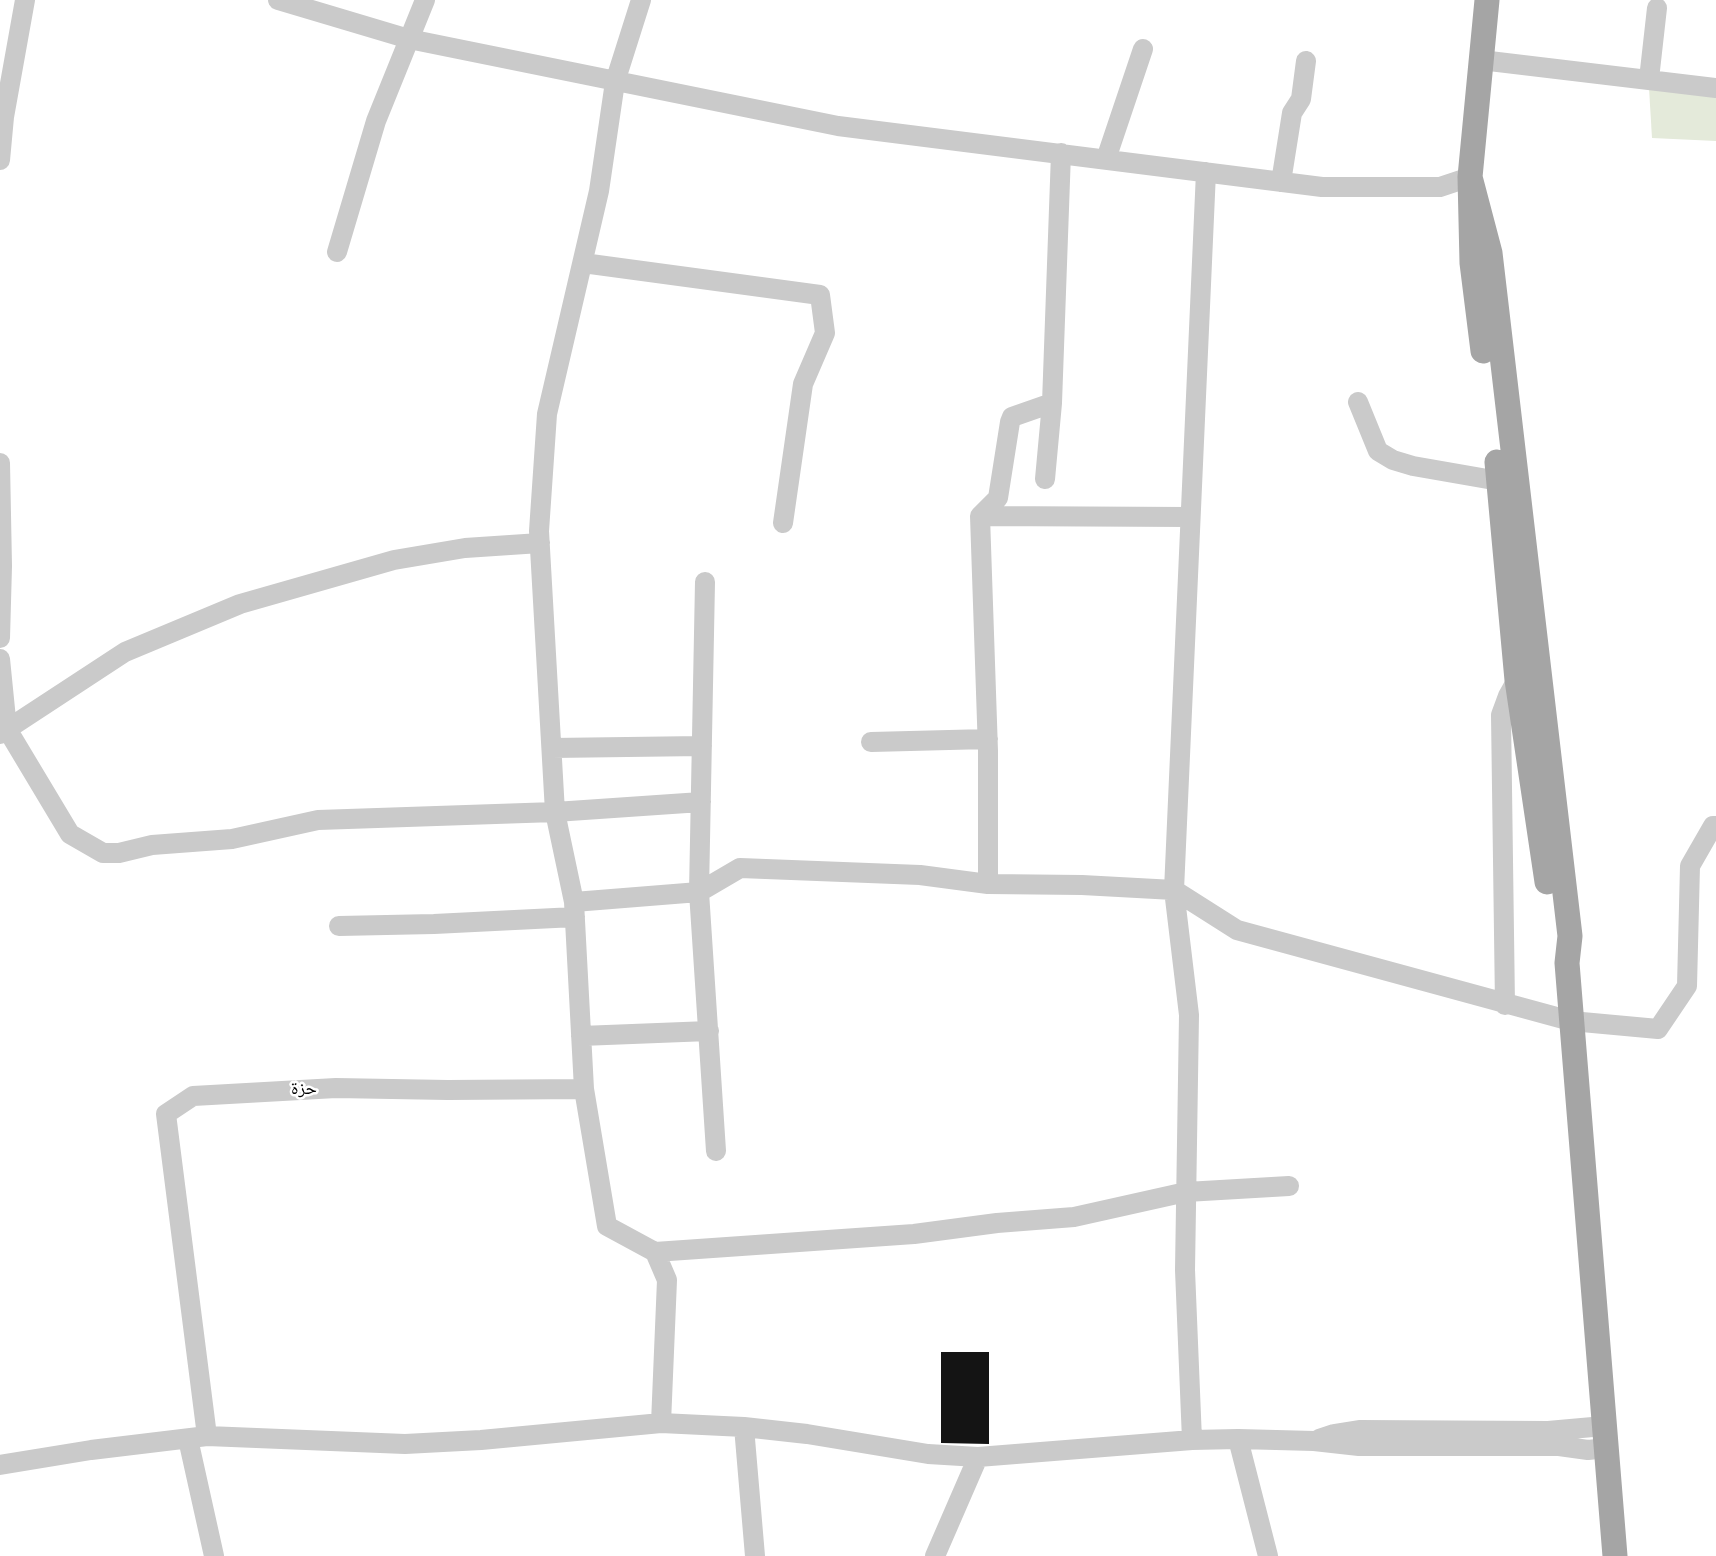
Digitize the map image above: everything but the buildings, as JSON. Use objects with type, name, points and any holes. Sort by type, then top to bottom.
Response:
[{"type":"main road","points":[[1487,0],[1470,177],[1472,263],[1500,481],[1529,678]]},
{"type":"main road","points":[[1470,177],[1490,253],[1555,938],[1561,956],[1567,963],[1614,1556]]},
{"type":"street","points":[[0,160],[4,117],[25,0]]},
{"type":"street","points":[[278,0],[409,39],[838,126],[1322,187],[1440,187],[1470,177]]},
{"type":"street","points":[[337,252],[376,121],[425,0]]},
{"type":"street","points":[[641,0],[615,82],[599,191],[547,414],[540,543],[556,812],[575,909],[584,1089],[607,1226],[654,1252],[914,1234],[996,1223],[1074,1217],[1186,1192],[1289,1186]]},
{"type":"street","points":[[1649,79],[1657,8]]},
{"type":"street","points":[[1106,159],[1143,49]]},
{"type":"street","points":[[1481,60],[1716,88]]},
{"type":"street","points":[[1281,182],[1292,113],[1301,99],[1306,61]]},
{"type":"street","points":[[1046,478],[1052,403],[1061,153]]},
{"type":"street","points":[[1192,1440],[1185,1270],[1189,1016],[1174,890],[1189,517],[1206,172]]},
{"type":"street","points":[[583,263],[820,295],[825,333],[803,384],[783,523]]},
{"type":"street","points":[[1358,402],[1378,451],[1394,460],[1413,466],[1500,481]]},
{"type":"street","points":[[988,884],[988,739],[980,516],[998,498],[1012,417],[1052,403]]},
{"type":"street","points":[[0,463],[2,566],[0,638]]},
{"type":"street","points":[[980,516],[1189,517]]},
{"type":"street","points":[[3,732],[125,652],[240,604],[394,560],[465,548],[540,543]]},
{"type":"street","points":[[705,582],[699,892],[716,1151]]},
{"type":"street","points":[[0,660],[3,732],[70,834],[103,853],[120,853],[152,845],[232,839],[318,820],[556,812],[701,802]]},
{"type":"street","points":[[1505,1004],[1501,715],[1508,696],[1529,678]]},
{"type":"street","points":[[872,742],[988,739]]},
{"type":"street","points":[[552,748],[702,746]]},
{"type":"street","points":[[339,926],[434,924],[575,909],[699,892],[740,868],[920,876],[988,884],[1082,885],[1174,890],[1237,930],[1571,1021],[1658,1029],[1687,986],[1690,866],[1713,826],[1716,826]]},
{"type":"street","points":[[581,1036],[709,1031]]},
{"type":"street","points":[[214,1556],[198,1438],[166,1114],[193,1096],[336,1088],[448,1090],[584,1089]]},
{"type":"street","points":[[654,1252],[667,1280],[661,1423]]},
{"type":"street","points":[[0,1465],[91,1450],[198,1438],[405,1444],[481,1440],[661,1423],[744,1427],[807,1434],[928,1454],[978,1457],[1192,1440],[1238,1439],[1314,1441],[1359,1446],[1559,1446],[1588,1450],[1605,1437]]},
{"type":"street","points":[[744,1427],[755,1556]]},
{"type":"street","points":[[1238,1439],[1268,1556]]},
{"type":"street","points":[[935,1556],[978,1457]]},
{"type":"green space","points":[[1649,88],[1716,95],[1716,141],[1652,138]]},
{"type":"district","name":"حزة","points":[[304,1089]]}]
